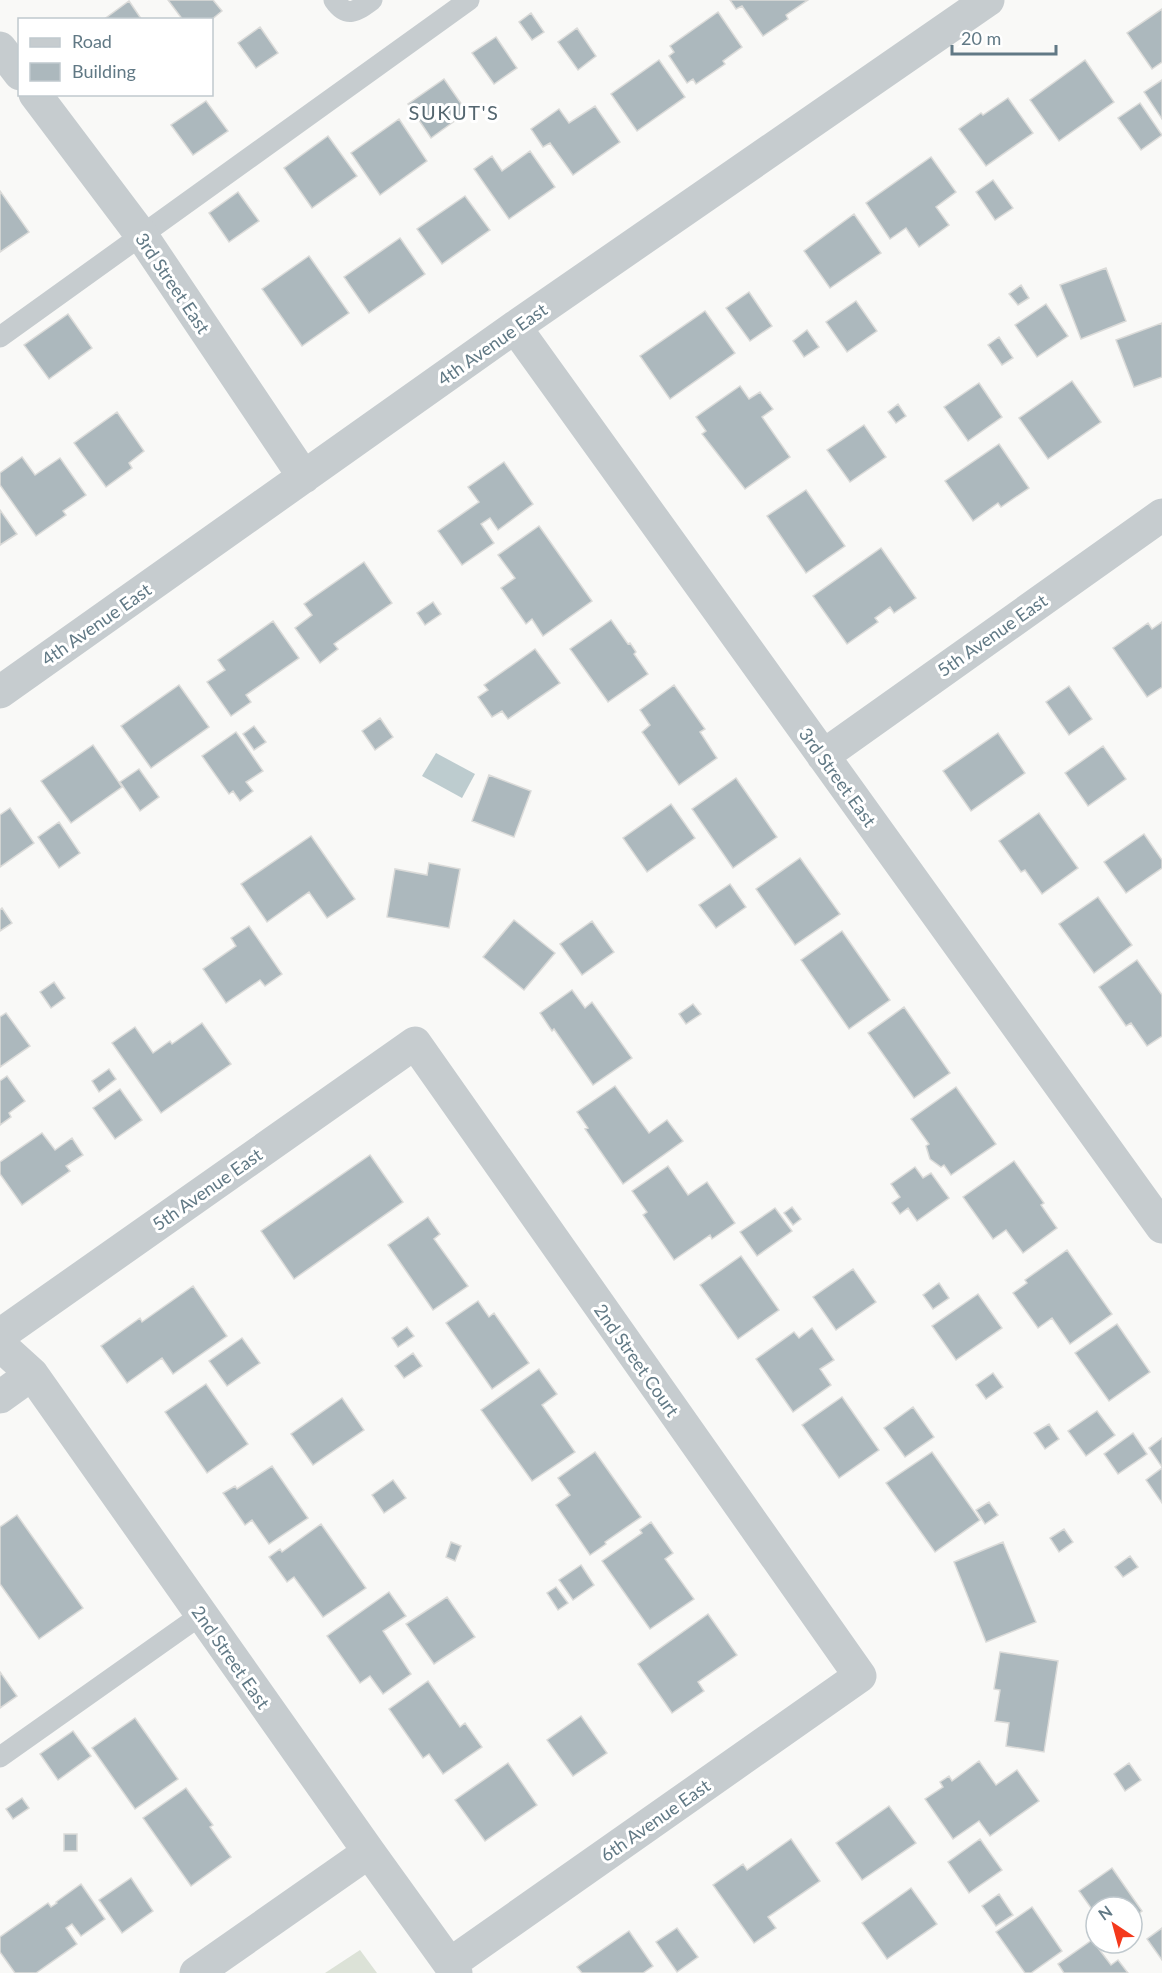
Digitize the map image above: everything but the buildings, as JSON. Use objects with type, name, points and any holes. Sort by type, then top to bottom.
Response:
[{"type":"street","name":"4th Avenue East","points":[[0,692],[515,327],[988,0]]},
{"type":"street","points":[[0,48],[18,71]]},
{"type":"street","name":"3rd Street East","points":[[37,96],[142,236],[304,477]]},
{"type":"street","name":"3rd Street East","points":[[515,327],[1162,1227]]},
{"type":"street","name":"5th Avenue East","points":[[823,756],[1162,515]]},
{"type":"street","name":"5th Avenue East","points":[[0,1335],[415,1043]]},
{"type":"street","name":"2nd Street Court","points":[[415,1043],[860,1677]]},
{"type":"street","name":"2nd Street East","points":[[0,1345],[32,1374],[453,1969]]},
{"type":"street","points":[[0,1397],[32,1374]]},
{"type":"street","name":"6th Avenue East","points":[[453,1969],[860,1677]]},
{"type":"street","points":[[196,1973],[369,1852]]},
{"type":"lane","points":[[334,0],[338,6],[350,12],[357,11],[372,0]]},
{"type":"lane","points":[[0,337],[470,0]]},
{"type":"lane","points":[[0,1757],[201,1615]]},
{"type":"shaded area","points":[[436,753],[475,774],[462,798],[422,776]]},
{"type":"shaded area","points":[[360,1950],[377,1973],[325,1973]]},
{"type":"district","name":"SUKUT'S","points":[[454,112]]}]
